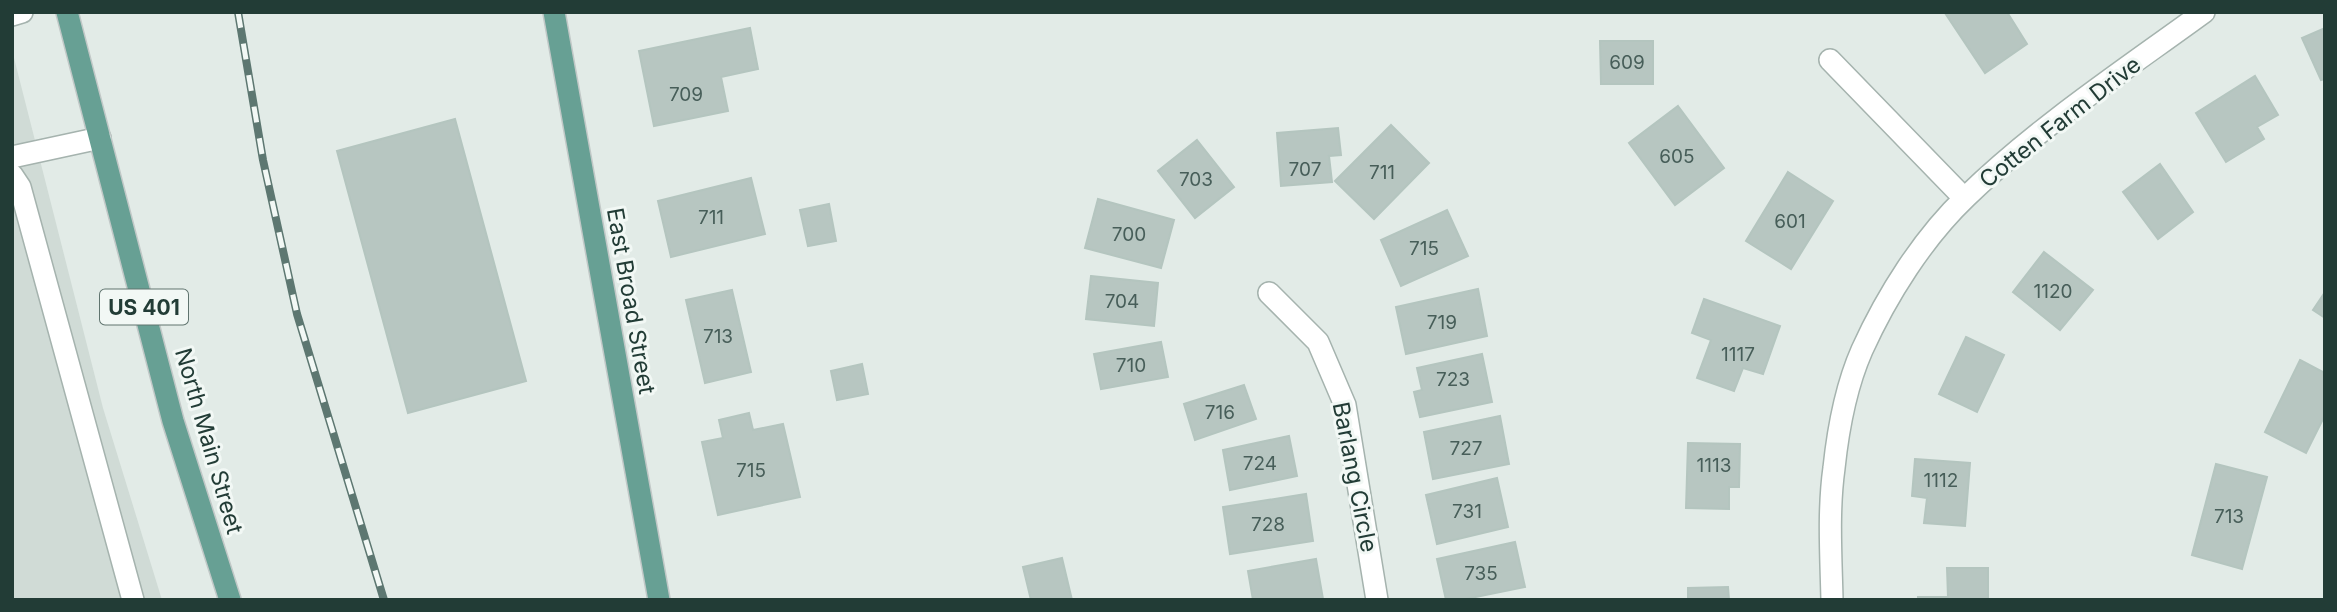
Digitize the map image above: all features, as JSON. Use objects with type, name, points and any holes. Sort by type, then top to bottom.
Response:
[{"type":"main road","name":"North Main Street","points":[[67,12],[173,421],[230,600]]},
{"type":"main road","name":"East Broad Street","points":[[554,12],[659,600]]},
{"type":"street","points":[[12,15],[22,12]]},
{"type":"street","name":"Cotten Farm Drive","points":[[1832,600],[1830,523],[1833,469],[1844,411],[1861,352],[1885,305],[1913,261],[1964,198],[2030,140],[2204,12]]},
{"type":"street","points":[[1830,60],[1964,198]]},
{"type":"street","points":[[12,157],[100,138]]},
{"type":"street","points":[[12,175],[20,187],[132,600]]},
{"type":"street","name":"Barlang Circle","points":[[1269,293],[1318,342],[1345,405],[1377,600]]},
{"type":"shaded area","points":[[12,50],[103,408],[162,600],[12,600]]},
{"type":"building","points":[[2007,12],[2027,44],[1985,73],[1945,13]]},
{"type":"building","points":[[750,28],[758,69],[721,77],[728,111],[654,126],[639,51]]},
{"type":"building","points":[[2325,28],[2325,79],[2321,80],[2302,38]]},
{"type":"building","points":[[1600,41],[1653,41],[1653,84],[1601,84]]},
{"type":"building","points":[[2255,76],[2278,115],[2257,127],[2264,139],[2226,162],[2196,113]]},
{"type":"building","points":[[1678,106],[1724,168],[1675,205],[1629,143]]},
{"type":"building","points":[[455,119],[526,381],[408,413],[337,151]]},
{"type":"building","points":[[1391,125],[1429,163],[1374,219],[1335,181]]},
{"type":"building","points":[[1338,128],[1341,155],[1329,156],[1332,182],[1281,186],[1277,133]]},
{"type":"building","points":[[1197,140],[1234,187],[1195,218],[1158,171]]},
{"type":"building","points":[[2160,164],[2193,212],[2158,239],[2123,192]]},
{"type":"building","points":[[1788,172],[1833,201],[1791,269],[1746,241]]},
{"type":"building","points":[[751,178],[765,234],[671,257],[658,201]]},
{"type":"building","points":[[1098,199],[1174,220],[1161,268],[1085,248]]},
{"type":"building","points":[[829,204],[836,241],[808,246],[800,210]]},
{"type":"building","points":[[1447,210],[1468,256],[1401,286],[1381,240]]},
{"type":"building","points":[[2044,252],[2093,290],[2060,330],[2013,292]]},
{"type":"building","points":[[1091,276],[1158,283],[1154,326],[1086,319]]},
{"type":"building","points":[[1478,289],[1487,336],[1406,354],[1396,307]]},
{"type":"building","points":[[732,290],[751,372],[705,383],[686,300]]},
{"type":"building","points":[[2325,292],[2325,318],[2313,310]]},
{"type":"building","points":[[1704,299],[1780,326],[1763,374],[1743,368],[1734,391],[1697,378],[1711,340],[1692,333]]},
{"type":"building","points":[[1966,337],[2004,355],[1977,412],[1939,394]]},
{"type":"building","points":[[1161,342],[1168,377],[1101,389],[1094,354]]},
{"type":"building","points":[[1482,354],[1492,402],[1420,417],[1414,392],[1422,390],[1417,368]]},
{"type":"building","points":[[2300,360],[2325,373],[2325,415],[2306,453],[2265,432]]},
{"type":"building","points":[[862,364],[868,394],[837,400],[831,371]]},
{"type":"building","points":[[1244,385],[1256,419],[1195,440],[1184,404]]},
{"type":"building","points":[[749,413],[753,430],[783,424],[800,497],[718,515],[702,442],[723,438],[719,420]]},
{"type":"building","points":[[1500,416],[1509,464],[1433,479],[1424,432]]},
{"type":"building","points":[[1289,436],[1297,476],[1230,490],[1223,450]]},
{"type":"building","points":[[1688,443],[1740,444],[1739,487],[1729,487],[1729,509],[1686,508]]},
{"type":"building","points":[[1915,459],[1970,463],[1965,526],[1924,523],[1927,498],[1912,496]]},
{"type":"building","points":[[2216,464],[2267,477],[2242,569],[2192,555]]},
{"type":"building","points":[[1497,478],[1508,527],[1437,544],[1426,495]]},
{"type":"building","points":[[1306,494],[1313,541],[1230,554],[1223,507]]},
{"type":"building","points":[[1515,542],[1525,587],[1461,600],[1446,600],[1437,559]]},
{"type":"building","points":[[1062,558],[1072,600],[1031,600],[1023,567]]},
{"type":"building","points":[[1316,559],[1323,599],[1253,600],[1248,571]]},
{"type":"building","points":[[1947,568],[1988,568],[1988,600],[1918,600],[1918,597],[1948,597]]},
{"type":"building","points":[[1728,587],[1729,600],[1688,600],[1688,588]]},
{"type":"railway","points":[[238,12],[263,160],[297,314],[384,600]]}]
